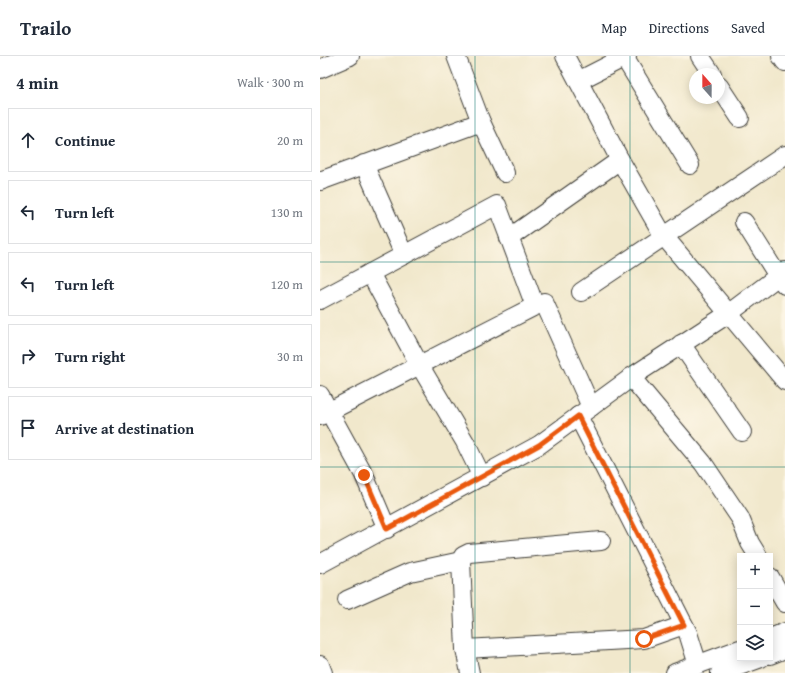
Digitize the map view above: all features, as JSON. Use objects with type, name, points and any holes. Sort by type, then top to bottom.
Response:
[{"type":"street","points":[[320,69],[350,56]]},
{"type":"street","points":[[456,56],[481,122],[505,173]]},
{"type":"street","points":[[565,56],[620,160],[663,236],[785,382]]},
{"type":"street","points":[[700,56],[708,68]]},
{"type":"street","points":[[781,56],[785,62]]},
{"type":"street","points":[[578,81],[626,57],[690,165]]},
{"type":"street","points":[[725,95],[740,118]]},
{"type":"street","points":[[320,181],[481,122]]},
{"type":"street","points":[[581,292],[785,155]]},
{"type":"street","points":[[509,238],[620,160]]},
{"type":"street","points":[[364,164],[404,255]]},
{"type":"street","points":[[320,300],[497,205],[535,306]]},
{"type":"street","points":[[320,564],[387,529],[539,445],[630,378],[783,278],[744,222]]},
{"type":"street","points":[[370,273],[420,366],[465,442],[482,477]]},
{"type":"street","points":[[325,414],[544,302],[585,411],[688,633],[698,665]]},
{"type":"street","points":[[681,344],[742,432]]},
{"type":"street","points":[[630,378],[703,463],[740,518],[750,543],[756,553]]},
{"type":"street","points":[[320,395],[325,414],[364,475],[387,529]]},
{"type":"street","points":[[470,673],[465,649],[461,561],[463,556],[469,553],[601,541]]},
{"type":"street","points":[[347,600],[410,572],[461,561]]},
{"type":"street","points":[[773,582],[785,603]]},
{"type":"street","points":[[465,649],[644,639],[684,625]]},
{"type":"street","points":[[773,637],[785,632]]},
{"type":"street","points":[[773,654],[785,649]]},
{"type":"street","points":[[675,673],[737,650]]},
{"type":"street","points":[[720,673],[753,661]]},
{"type":"street","points":[[320,665],[323,673]]},
{"type":"route","points":[[364,475],[387,529],[539,445],[578,416],[684,625],[644,639]]}]
